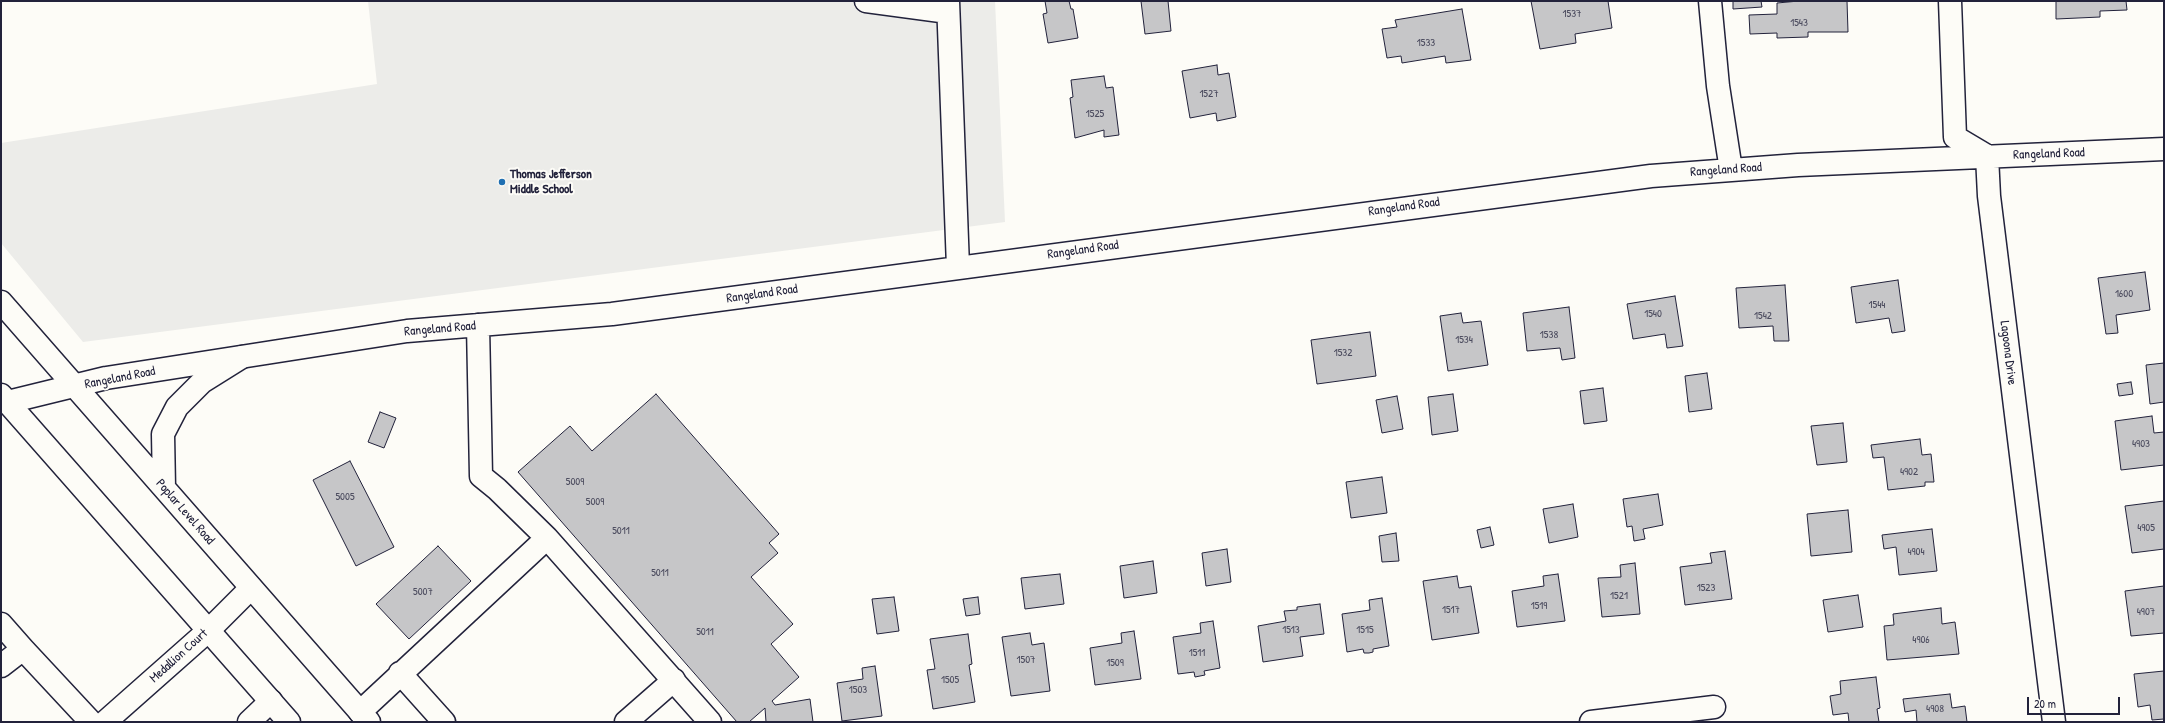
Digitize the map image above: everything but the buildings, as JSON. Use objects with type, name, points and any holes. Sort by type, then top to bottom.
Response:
[{"type":"street","points":[[866,1],[948,7],[958,267]]},
{"type":"street","points":[[1710,1],[1718,86],[1731,170]]},
{"type":"street","points":[[1950,1],[1955,137],[1987,156]]},
{"type":"street","name":"Rangeland Road","points":[[4,399],[75,386],[106,378],[407,331],[612,314],[1489,196],[1651,176],[1798,165],[2164,149]]},
{"type":"street","name":"Lagoona Drive","points":[[1987,156],[1990,204],[2054,722]]},
{"type":"street","name":"Poplar Level Road","points":[[1,302],[365,717]]},
{"type":"street","points":[[478,325],[481,476],[497,489],[547,538],[710,722]]},
{"type":"street","points":[[164,488],[163,434],[177,407],[202,382],[242,357]]},
{"type":"street","points":[[4,399],[289,722]]},
{"type":"street","points":[[365,717],[400,673],[547,538]]},
{"type":"street","name":"Medallion Court","points":[[105,722],[209,630],[251,588]]},
{"type":"street","points":[[1,624],[91,722]]},
{"type":"street","points":[[1,666],[23,648]]},
{"type":"street","points":[[400,673],[444,722]]},
{"type":"street","points":[[626,722],[674,680]]},
{"type":"street","points":[[249,722],[271,701]]},
{"type":"street","points":[[1591,722],[1714,707]]},
{"type":"shaded area","name":"Thomas Jefferson Middle School","points":[[368,1],[995,1],[1005,222],[83,342],[1,243],[1,143],[377,84]]},
{"type":"place","name":"Thomas Jefferson Middle School","points":[[502,182]]}]
